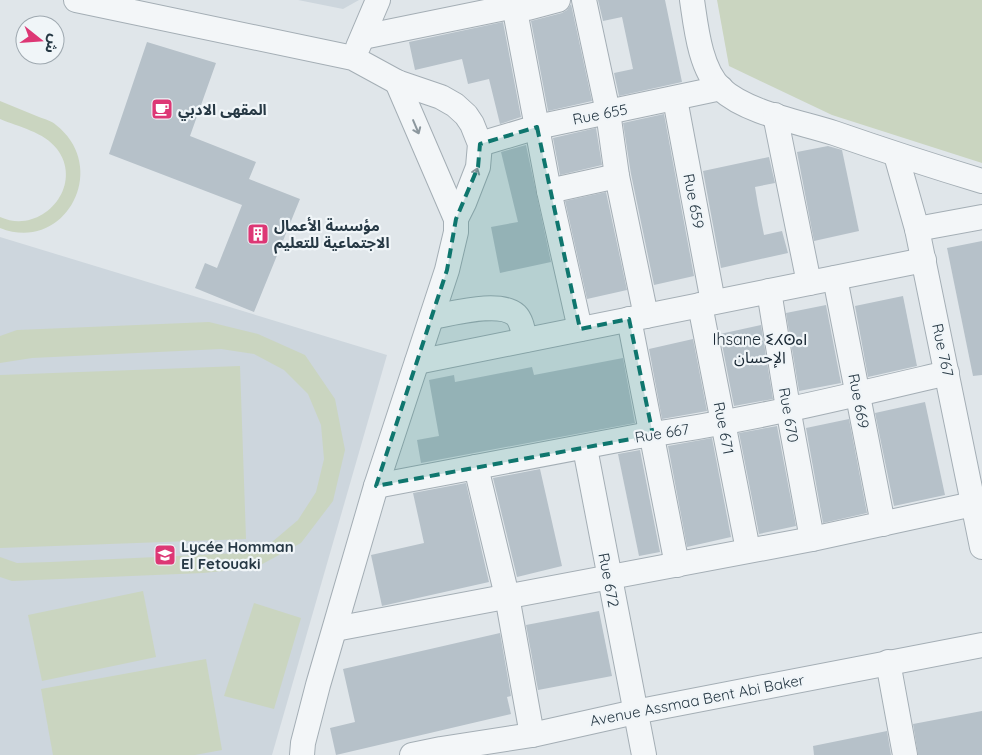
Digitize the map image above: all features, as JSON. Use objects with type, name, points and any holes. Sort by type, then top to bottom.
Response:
[{"type":"street","points":[[76,0],[353,58],[397,82],[455,105],[466,115],[472,124],[480,144],[478,167],[456,220]]},
{"type":"street","points":[[353,58],[378,0]]},
{"type":"street","points":[[363,37],[505,8],[514,4],[528,8],[558,0]]},
{"type":"street","points":[[584,0],[608,112],[653,434],[677,565]]},
{"type":"street","points":[[692,0],[702,54],[711,74],[721,88],[742,103],[775,116],[982,181]]},
{"type":"street","points":[[514,4],[549,191],[580,329]]},
{"type":"street","points":[[302,755],[303,743],[334,629],[376,486],[448,270],[456,232],[456,220],[397,82]]},
{"type":"street","name":"Rue 655","points":[[480,144],[537,126],[721,88]]},
{"type":"street","name":"Rue 659","points":[[675,99],[707,304]]},
{"type":"street","points":[[775,116],[809,283]]},
{"type":"street","name":"Rue 767","points":[[896,155],[924,260],[982,546]]},
{"type":"street","points":[[549,191],[617,176]]},
{"type":"street","points":[[917,229],[982,217]]},
{"type":"street","points":[[417,362],[924,260]]},
{"type":"street","name":"Rue 669","points":[[835,278],[883,524]]},
{"type":"street","name":"Rue 670","points":[[769,291],[812,538]]},
{"type":"street","name":"Rue 671","points":[[707,304],[723,422],[748,550]]},
{"type":"street","points":[[432,318],[498,307],[509,310],[517,316],[525,340]]},
{"type":"street","name":"Rue 667","points":[[376,486],[723,422],[947,373]]},
{"type":"street","name":"Rue 672","points":[[585,448],[608,577],[644,755]]},
{"type":"street","points":[[476,467],[507,596],[532,735]]},
{"type":"street","points":[[334,629],[677,565],[973,504]]},
{"type":"street","name":"Avenue Assmaa Bent Abi Baker","points":[[412,755],[441,752],[532,735],[635,712],[982,644]]},
{"type":"street","points":[[888,662],[905,755]]},
{"type":"highlighted area","points":[[537,127],[580,329],[629,319],[653,435],[376,486],[447,270],[456,219],[478,167],[480,144]]},
{"type":"shaded area","points":[[298,0],[359,0],[343,9]]},
{"type":"shaded area","name":"Lycée Homman El Fetouaki","points":[[0,237],[387,355],[272,755],[0,755]]},
{"type":"green space","points":[[717,0],[982,0],[982,163],[832,115],[729,66]]},
{"type":"green space","points":[[0,101],[54,124],[72,143],[80,163],[80,183],[73,202],[61,218],[44,229],[23,233],[0,228],[0,217],[16,221],[31,220],[44,214],[55,204],[62,192],[66,178],[64,163],[52,143],[38,134],[0,119]]},
{"type":"green space","points":[[209,322],[258,334],[305,355],[335,399],[345,450],[333,501],[301,543],[255,568],[203,573],[12,581],[0,577],[0,557],[17,563],[240,553],[272,542],[298,520],[316,492],[324,459],[321,425],[308,394],[284,370],[254,354],[221,349],[32,358],[0,363],[0,336],[17,330]]},
{"type":"green space","points":[[240,366],[246,539],[0,548],[0,375]]},
{"type":"green space","points":[[143,591],[156,657],[42,681],[28,615]]},
{"type":"green space","points":[[254,603],[301,618],[274,709],[224,696]]},
{"type":"green space","points":[[206,659],[222,750],[195,755],[53,755],[41,689]]},
{"type":"building","points":[[598,0],[665,0],[682,82],[619,96],[614,73],[633,69],[622,17],[603,21]]},
{"type":"building","points":[[571,4],[592,101],[548,111],[531,21],[562,13]]},
{"type":"building","points":[[503,22],[521,117],[500,124],[489,79],[468,84],[462,59],[415,70],[409,42]]},
{"type":"building","points":[[147,42],[216,63],[190,136],[256,162],[249,179],[300,199],[254,312],[195,288],[205,263],[217,268],[242,205],[109,154]]},
{"type":"building","points":[[664,114],[694,276],[654,285],[631,174],[623,123]]},
{"type":"building","points":[[596,128],[602,165],[560,175],[553,138]]},
{"type":"building","points":[[526,145],[551,262],[500,273],[491,227],[518,222],[501,152]]},
{"type":"building","points":[[828,146],[842,150],[859,231],[814,241],[797,152]]},
{"type":"building","points":[[769,157],[775,183],[755,187],[758,205],[764,235],[782,231],[788,253],[721,268],[703,171]]},
{"type":"building","points":[[606,192],[627,290],[587,299],[565,201]]},
{"type":"building","points":[[982,241],[982,375],[973,376],[947,248]]},
{"type":"building","points":[[903,296],[917,366],[868,377],[855,306]]},
{"type":"building","points":[[826,305],[841,383],[799,391],[786,313]]},
{"type":"building","points":[[761,325],[773,399],[734,406],[720,334]]},
{"type":"building","points":[[693,339],[707,411],[662,419],[649,349]]},
{"type":"building","points":[[623,358],[635,423],[421,463],[417,440],[439,436],[429,380],[454,375],[455,382],[532,367],[534,375]]},
{"type":"building","points":[[925,402],[945,495],[894,506],[875,413]]},
{"type":"building","points":[[849,419],[867,513],[823,523],[806,428]]},
{"type":"building","points":[[777,426],[796,526],[759,534],[739,433]]},
{"type":"building","points":[[712,438],[731,537],[687,547],[668,446]]},
{"type":"building","points":[[640,450],[660,552],[639,556],[618,454]]},
{"type":"building","points":[[540,469],[562,566],[517,577],[493,478]]},
{"type":"building","points":[[466,483],[489,582],[382,606],[371,555],[424,543],[413,493]]},
{"type":"building","points":[[599,611],[612,676],[538,690],[526,625]]},
{"type":"building","points":[[500,633],[511,696],[507,697],[511,714],[336,755],[330,728],[355,722],[343,669]]},
{"type":"building","points":[[982,711],[982,755],[918,755],[913,724]]},
{"type":"building","points":[[887,731],[891,755],[814,755],[813,746]]},
{"type":"place","name":"المقهى الادبي","points":[[162,109]]},
{"type":"place","name":"مؤسسة الأعمال الاجتماعية للتعليم","points":[[258,234]]},
{"type":"place","name":"Lycée Homman El Fetouaki","points":[[165,555]]},
{"type":"district","name":"Ihsane ⵉⵃⵙⴰⵏ الإحسان","points":[[760,348]]}]
